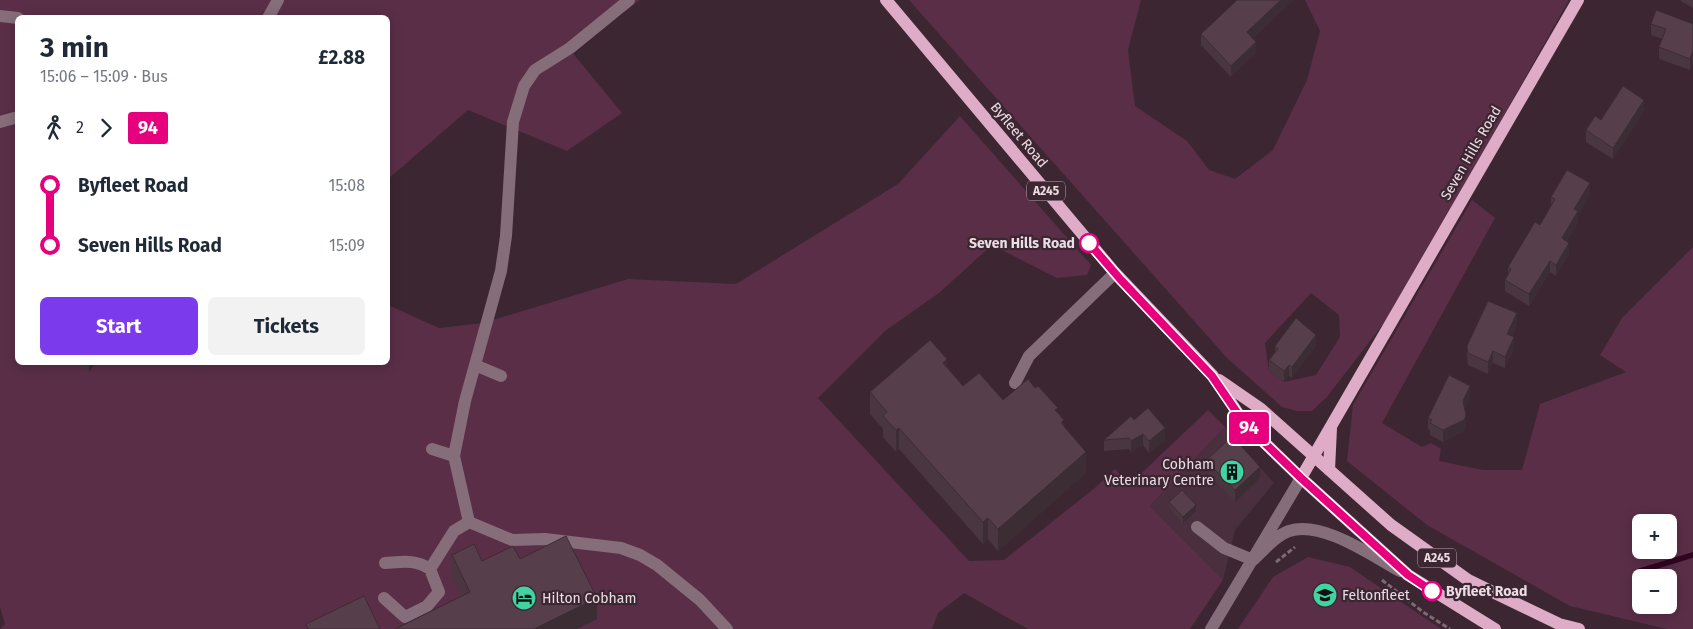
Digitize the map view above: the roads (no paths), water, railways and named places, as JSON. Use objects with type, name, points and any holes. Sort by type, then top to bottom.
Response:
[{"type":"main road","name":"Byfleet Road","points":[[886,0],[1115,273],[1212,376],[1245,424],[1301,478],[1408,575],[1495,629]]},
{"type":"main road","name":"Seven Hills Road","points":[[1301,478],[1578,0]]},
{"type":"main road","name":"Byfleet Road","points":[[1212,376],[1261,409],[1391,525],[1468,580],[1559,624],[1579,629]]},
{"type":"main road","name":"Seven Hills Road","points":[[1329,470],[1331,425]]},
{"type":"lane","points":[[270,15],[278,0]]},
{"type":"lane","points":[[469,522],[454,456],[475,365],[501,271],[506,236],[513,122],[524,86],[535,70],[570,48],[630,0]]},
{"type":"lane","points":[[0,16],[15,18]]},
{"type":"lane","points":[[0,122],[15,118]]},
{"type":"lane","points":[[1015,383],[1029,356],[1115,273]]},
{"type":"lane","points":[[475,365],[501,376]]},
{"type":"lane","points":[[432,449],[454,456]]},
{"type":"lane","points":[[1210,629],[1301,478]]},
{"type":"lane","points":[[430,569],[454,531],[469,522]]},
{"type":"lane","points":[[469,522],[512,540],[545,539],[621,548],[658,565],[700,600],[727,629]]},
{"type":"lane","points":[[1197,527],[1224,548],[1253,560]]},
{"type":"lane","points":[[1253,560],[1273,541],[1288,532],[1309,529],[1347,542],[1408,575]]},
{"type":"lane","points":[[384,598],[405,617],[427,606],[439,592],[430,569],[420,563],[410,561],[385,564]]},
{"type":"waterway","points":[[1647,569],[1693,555]]},
{"type":"place","name":"Seven Hills Road","points":[[1089,243]]},
{"type":"place","name":"Cobham Veterinary Centre","points":[[1232,472]]},
{"type":"place","name":"Byfleet Road","points":[[1432,591]]},
{"type":"place","name":"Feltonfleet","points":[[1325,595]]},
{"type":"place","name":"Hilton Cobham","points":[[524,598]]}]
